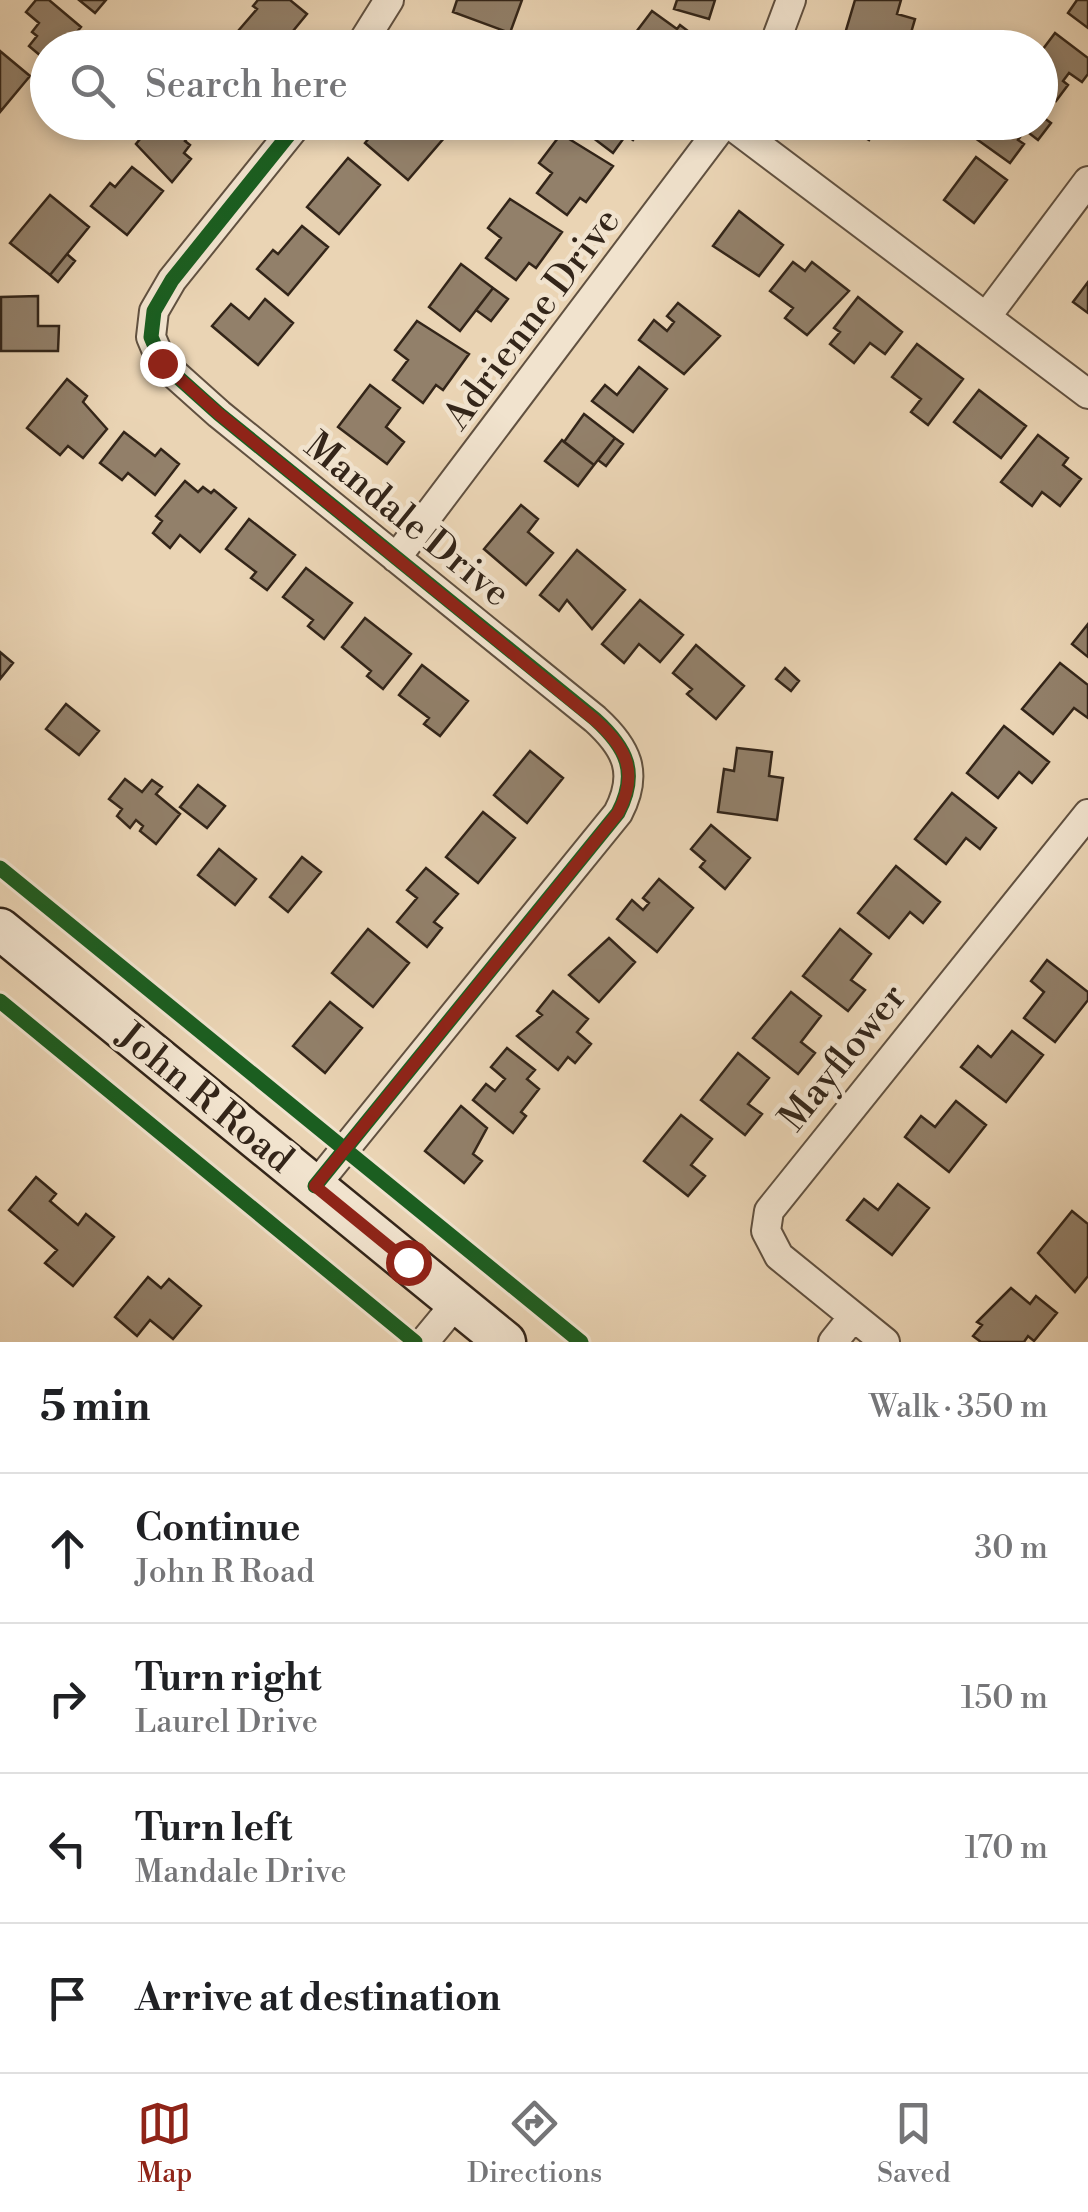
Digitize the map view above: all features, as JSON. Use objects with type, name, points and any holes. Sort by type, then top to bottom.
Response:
[{"type":"main road","name":"John R Road","points":[[0,929],[505,1342]]},
{"type":"street","points":[[370,30],[389,0]]},
{"type":"street","points":[[780,30],[791,0]]},
{"type":"street","name":"Mandale Drive","points":[[284,140],[158,298],[151,325],[154,347],[174,376],[595,720],[622,746],[629,764],[629,786],[618,813],[315,1186]]},
{"type":"street","name":"Adrienne Drive","points":[[396,558],[712,140]]},
{"type":"street","points":[[750,140],[1088,394]]},
{"type":"street","points":[[986,317],[1088,181]]},
{"type":"street","name":"Mayflower","points":[[885,1342],[772,1248],[766,1231],[769,1211],[1088,814]]},
{"type":"street","points":[[424,1342],[457,1302]]},
{"type":"street","points":[[832,1342],[854,1316]]},
{"type":"building","points":[[36,0],[49,0],[81,27],[34,30],[39,23],[26,12]]},
{"type":"building","points":[[79,0],[106,0],[95,13]]},
{"type":"building","points":[[258,0],[290,0],[307,14],[294,30],[239,30],[257,9],[253,6]]},
{"type":"building","points":[[457,0],[522,0],[511,30],[453,12]]},
{"type":"building","points":[[677,0],[715,0],[709,19],[674,9]]},
{"type":"building","points":[[855,0],[901,0],[897,14],[915,19],[912,30],[846,30]]},
{"type":"building","points":[[1077,0],[1088,0],[1088,28],[1068,13]]},
{"type":"building","points":[[652,11],[677,29],[680,25],[687,30],[638,30]]},
{"type":"building","points":[[1058,35],[1088,58],[1088,74],[1082,82],[1069,73],[1063,81],[1068,85],[1058,98]]},
{"type":"building","points":[[0,51],[30,76],[0,112]]},
{"type":"building","points":[[139,140],[186,140],[190,145],[184,153],[191,159],[172,182],[136,144]]},
{"type":"building","points":[[367,140],[442,140],[408,180],[365,143]]},
{"type":"building","points":[[556,140],[571,140],[613,166],[586,202],[580,198],[567,215],[537,193],[552,173],[539,163]]},
{"type":"building","points":[[596,140],[622,140],[613,153]]},
{"type":"building","points":[[978,140],[1018,140],[1024,144],[1010,163]]},
{"type":"building","points":[[976,157],[1007,180],[974,223],[944,200]]},
{"type":"building","points":[[348,158],[380,185],[339,234],[307,207]]},
{"type":"building","points":[[132,167],[163,191],[127,235],[91,206],[110,183],[115,187]]},
{"type":"building","points":[[50,195],[89,227],[50,275],[10,243]]},
{"type":"building","points":[[510,199],[562,232],[536,268],[529,263],[516,280],[486,258],[501,238],[488,228]]},
{"type":"building","points":[[739,211],[783,245],[759,276],[713,246]]},
{"type":"building","points":[[302,226],[328,247],[288,295],[257,269],[273,250],[278,254]]},
{"type":"building","points":[[67,254],[75,261],[58,282],[50,275]]},
{"type":"building","points":[[793,262],[805,271],[812,262],[849,291],[807,335],[785,318],[793,308],[770,291]]},
{"type":"building","points":[[461,264],[493,288],[460,331],[429,307]]},
{"type":"building","points":[[1088,282],[1088,313],[1073,302]]},
{"type":"building","points":[[493,288],[508,299],[491,321],[476,310]]},
{"type":"building","points":[[38,296],[38,326],[59,326],[58,351],[1,351],[1,297]]},
{"type":"building","points":[[858,297],[902,332],[885,354],[870,343],[854,363],[830,344],[840,332],[834,328]]},
{"type":"building","points":[[265,299],[293,323],[258,365],[212,326],[231,304],[249,319]]},
{"type":"building","points":[[678,303],[720,336],[684,374],[639,340],[654,320],[667,331],[674,322],[667,316]]},
{"type":"building","points":[[417,321],[469,354],[443,390],[436,385],[423,403],[393,380],[408,360],[395,350]]},
{"type":"building","points":[[917,344],[963,379],[928,425],[911,412],[921,399],[892,377]]},
{"type":"building","points":[[639,367],[667,389],[633,432],[592,401],[605,385],[617,395]]},
{"type":"building","points":[[67,379],[87,396],[83,402],[107,429],[83,458],[68,446],[60,455],[27,428]]},
{"type":"building","points":[[370,385],[400,408],[386,427],[404,442],[387,464],[338,427]]},
{"type":"building","points":[[979,390],[1026,426],[1001,458],[954,422]]},
{"type":"building","points":[[584,414],[615,438],[594,465],[564,442]]},
{"type":"building","points":[[124,432],[155,456],[161,449],[179,464],[155,495],[128,473],[122,480],[100,463]]},
{"type":"building","points":[[1038,435],[1068,458],[1063,465],[1081,479],[1060,506],[1042,492],[1032,506],[1001,482]]},
{"type":"building","points":[[615,438],[623,444],[606,466],[598,460]]},
{"type":"building","points":[[562,440],[594,465],[578,486],[545,461]]},
{"type":"building","points":[[185,481],[198,492],[203,487],[211,493],[214,490],[236,508],[200,552],[180,535],[170,548],[153,533],[162,521],[156,516]]},
{"type":"building","points":[[521,505],[538,519],[528,532],[553,553],[526,585],[484,549]]},
{"type":"building","points":[[249,519],[295,555],[267,590],[251,578],[256,572],[226,549]]},
{"type":"building","points":[[577,550],[625,590],[592,629],[567,600],[559,611],[540,595]]},
{"type":"building","points":[[306,568],[352,603],[324,639],[308,626],[313,620],[283,597]]},
{"type":"building","points":[[640,600],[683,635],[660,662],[639,644],[624,663],[602,644]]},
{"type":"building","points":[[365,618],[411,654],[383,689],[367,676],[371,671],[342,647]]},
{"type":"building","points":[[1088,624],[1088,657],[1072,644]]},
{"type":"building","points":[[696,645],[744,686],[716,719],[687,694],[692,689],[673,673]]},
{"type":"building","points":[[0,652],[13,663],[0,679]]},
{"type":"building","points":[[1060,663],[1088,685],[1088,718],[1074,708],[1053,734],[1022,709]]},
{"type":"building","points":[[422,665],[468,701],[440,736],[424,724],[429,718],[399,695]]},
{"type":"building","points":[[785,668],[799,681],[791,691],[776,679]]},
{"type":"building","points":[[66,704],[99,731],[79,755],[46,729]]},
{"type":"building","points":[[1004,726],[1049,762],[1032,783],[1019,772],[998,798],[967,773]]},
{"type":"building","points":[[737,748],[772,752],[769,776],[783,778],[777,820],[718,812],[724,769],[734,771]]},
{"type":"building","points":[[530,751],[563,778],[527,823],[494,795]]},
{"type":"building","points":[[125,779],[142,792],[152,780],[162,787],[156,794],[180,814],[156,844],[140,831],[143,826],[136,820],[130,828],[117,816],[122,809],[109,799]]},
{"type":"building","points":[[198,785],[225,806],[207,828],[180,807]]},
{"type":"building","points":[[952,793],[996,828],[980,849],[966,838],[946,864],[915,839]]},
{"type":"building","points":[[483,812],[515,838],[478,883],[446,857]]},
{"type":"building","points":[[711,825],[750,858],[725,889],[700,867],[705,861],[691,849]]},
{"type":"building","points":[[219,849],[256,879],[235,905],[198,875]]},
{"type":"building","points":[[302,857],[321,872],[288,912],[270,897]]},
{"type":"building","points":[[896,866],[940,902],[923,923],[910,912],[889,938],[858,913]]},
{"type":"building","points":[[426,868],[458,894],[434,922],[442,928],[427,947],[397,922],[417,898],[407,890]]},
{"type":"building","points":[[659,879],[693,908],[657,952],[617,919],[632,900],[643,910],[649,903],[643,898]]},
{"type":"building","points":[[368,929],[409,963],[373,1007],[332,973]]},
{"type":"building","points":[[840,929],[871,954],[851,980],[865,990],[848,1011],[803,976]]},
{"type":"building","points":[[609,938],[635,962],[599,1002],[569,975]]},
{"type":"building","points":[[1047,960],[1088,992],[1088,1000],[1055,1042],[1024,1018],[1044,992],[1031,981]]},
{"type":"building","points":[[553,991],[588,1019],[577,1032],[591,1044],[575,1063],[568,1057],[558,1070],[517,1036],[542,1015],[537,1011]]},
{"type":"building","points":[[791,992],[821,1016],[801,1042],[815,1053],[798,1074],[753,1038]]},
{"type":"building","points":[[330,1002],[362,1028],[325,1073],[293,1046]]},
{"type":"building","points":[[1012,1031],[1043,1055],[1006,1102],[961,1067],[978,1046],[991,1057]]},
{"type":"building","points":[[507,1048],[535,1070],[527,1079],[539,1089],[521,1112],[526,1116],[513,1133],[473,1100],[486,1084],[495,1091],[505,1079],[491,1067]]},
{"type":"building","points":[[738,1053],[769,1078],[748,1104],[762,1114],[745,1135],[701,1100]]},
{"type":"building","points":[[956,1101],[986,1125],[949,1172],[905,1137],[921,1116],[935,1127]]},
{"type":"building","points":[[461,1106],[487,1128],[473,1154],[482,1161],[464,1183],[425,1151]]},
{"type":"building","points":[[681,1115],[712,1139],[691,1165],[705,1176],[688,1196],[644,1161]]},
{"type":"building","points":[[36,1177],[56,1194],[50,1201],[78,1225],[86,1214],[114,1237],[73,1286],[45,1263],[57,1250],[9,1210]]},
{"type":"building","points":[[898,1184],[929,1208],[892,1255],[847,1220],[864,1199],[878,1210]]},
{"type":"building","points":[[1072,1211],[1088,1224],[1088,1276],[1075,1292],[1038,1253]]},
{"type":"building","points":[[148,1277],[161,1288],[169,1279],[201,1306],[173,1339],[150,1320],[137,1336],[115,1317]]},
{"type":"building","points":[[1011,1288],[1030,1304],[1036,1296],[1057,1313],[1034,1341],[1028,1336],[1024,1342],[981,1342],[973,1336],[982,1325],[977,1322]]},
{"type":"cycle path","points":[[285,140],[172,280],[154,311],[151,337],[162,363],[219,414],[595,719],[622,751],[628,773],[628,786],[618,813],[315,1186]]},
{"type":"cycle path","points":[[0,868],[581,1342]]},
{"type":"cycle path","points":[[0,1001],[415,1342]]},
{"type":"route","points":[[162,363],[219,414],[614,736],[627,755],[629,786],[618,813],[315,1186],[408,1262]]}]
